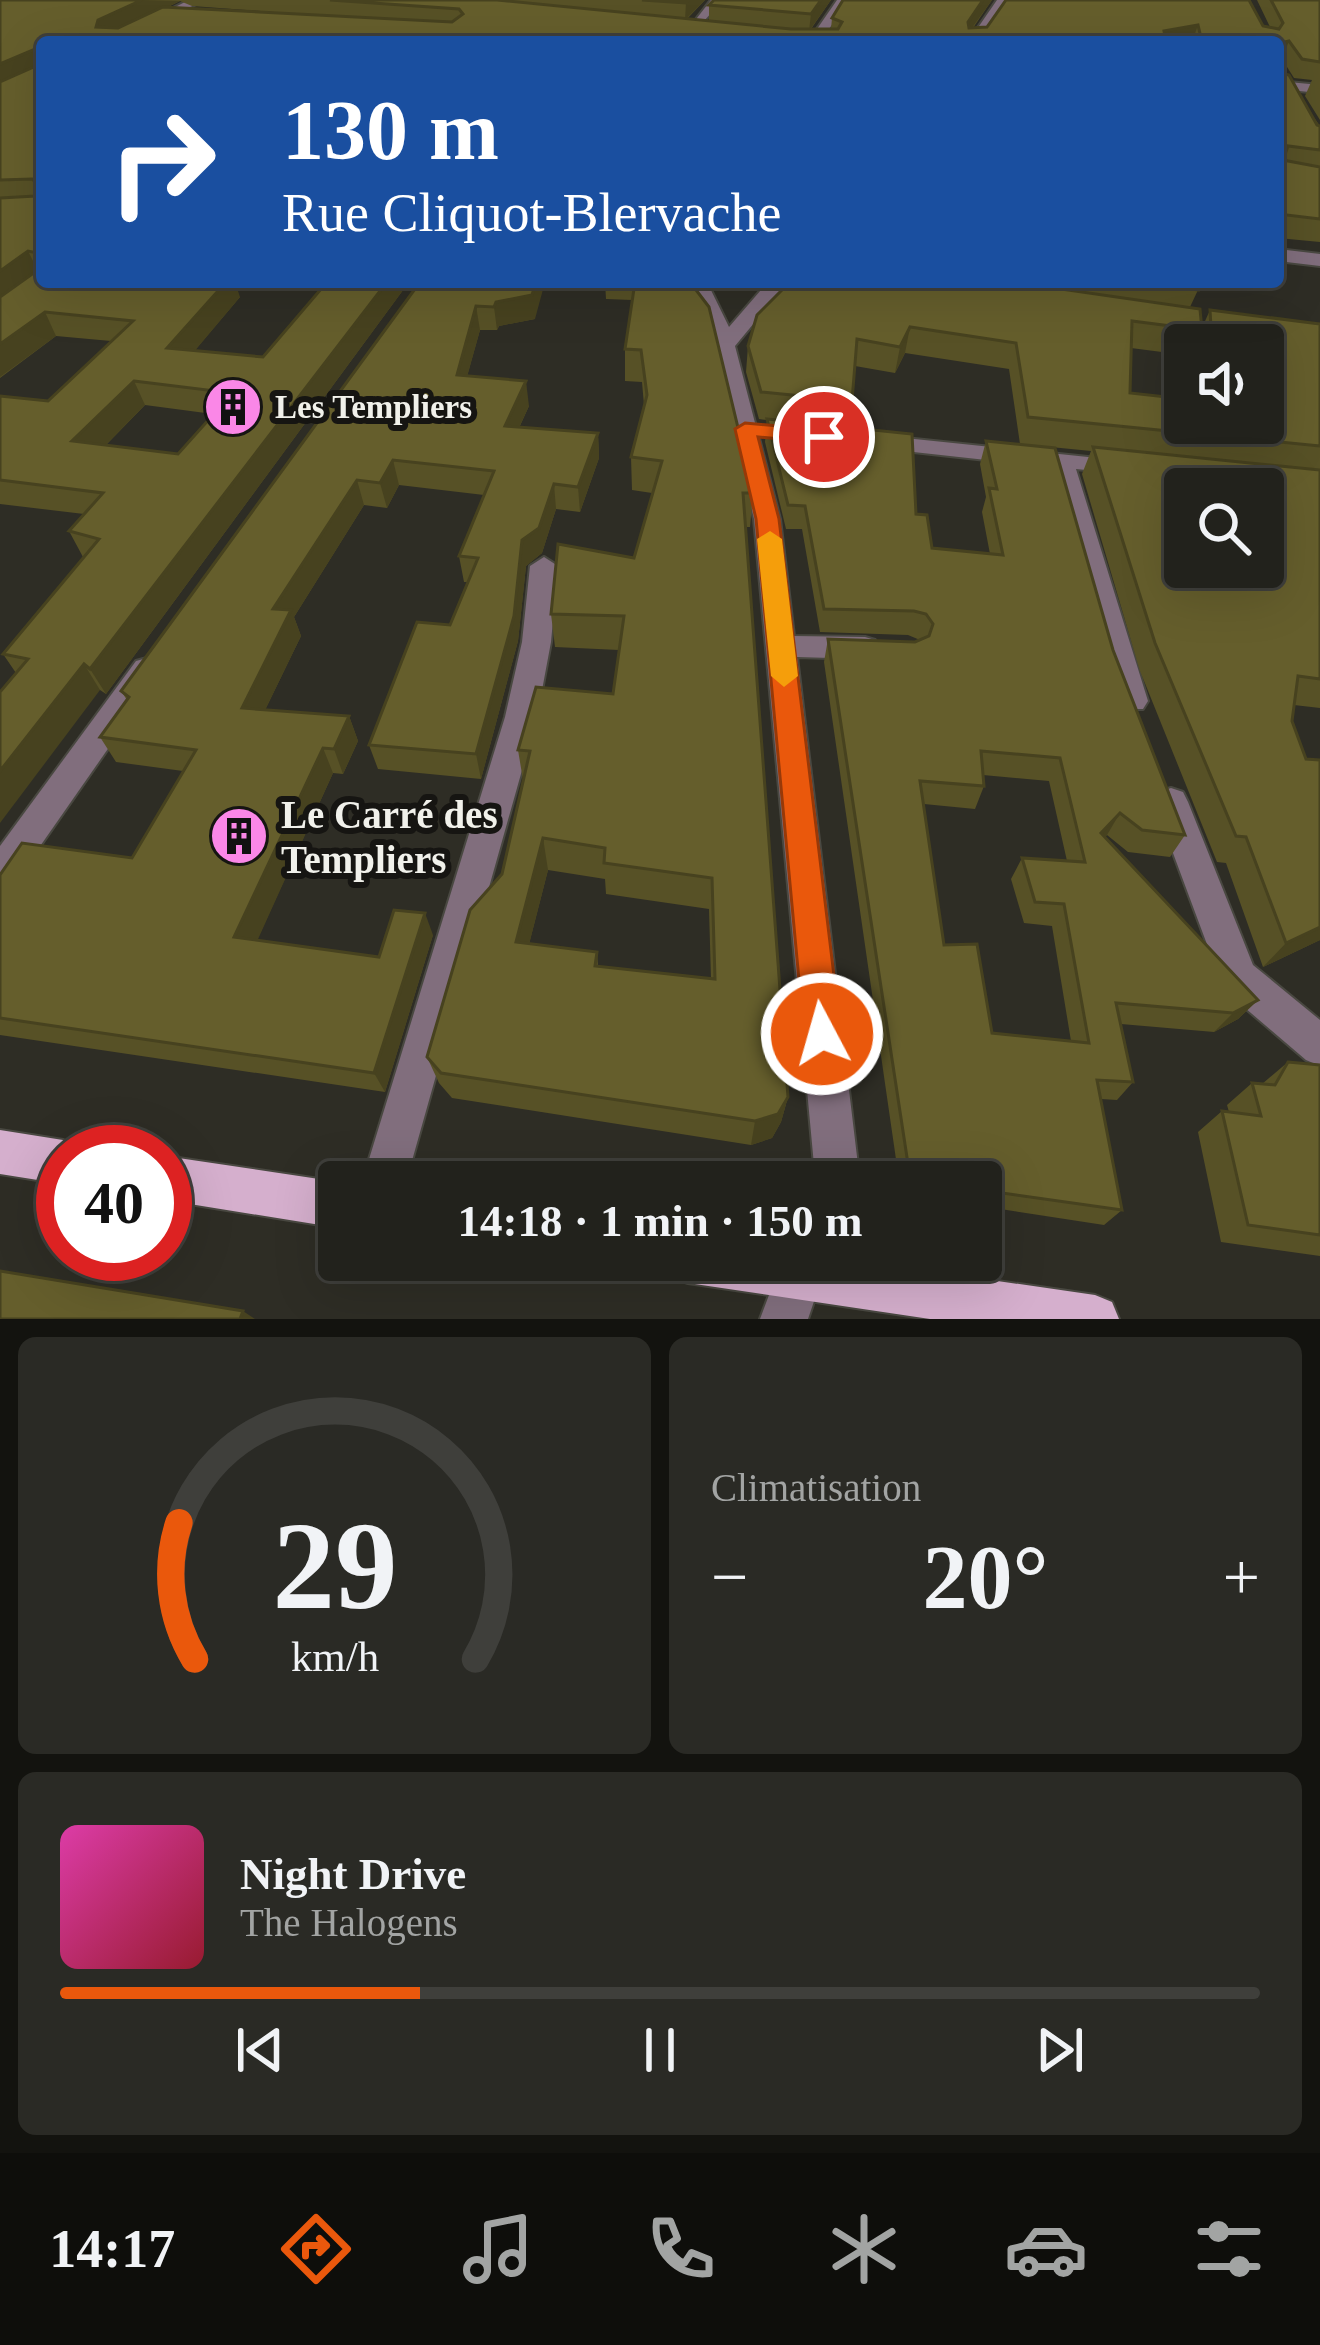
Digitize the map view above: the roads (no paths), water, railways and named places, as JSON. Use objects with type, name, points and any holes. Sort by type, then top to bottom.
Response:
[{"type":"main road","points":[[1284,86],[1301,104]]},
{"type":"main road","points":[[0,1152],[36,1158]]},
{"type":"main road","points":[[192,1182],[318,1202]]},
{"type":"main road","points":[[795,1286],[1095,1319]]},
{"type":"street","points":[[124,36],[198,0]]},
{"type":"street","points":[[817,36],[843,0]]},
{"type":"street","points":[[978,36],[1003,0]]},
{"type":"street","points":[[690,28],[720,3]]},
{"type":"street","points":[[165,16],[197,18]]},
{"type":"street","points":[[670,27],[706,30]]},
{"type":"street","points":[[1284,85],[1320,89]]},
{"type":"street","points":[[1284,102],[1301,104]]},
{"type":"street","points":[[1284,256],[1320,260]]},
{"type":"street","points":[[700,288],[761,431],[836,1161]]},
{"type":"street","points":[[724,345],[773,288]]},
{"type":"street","points":[[848,439],[1155,470]]},
{"type":"street","points":[[1061,460],[1121,672],[1146,737]]},
{"type":"street","points":[[391,1161],[424,1069],[516,736],[542,615],[544,566]]},
{"type":"street","points":[[0,874],[165,645]]},
{"type":"street","points":[[781,646],[907,650]]},
{"type":"street","points":[[1163,781],[1238,976],[1320,1046]]},
{"type":"place","name":"Les Templiers","points":[[233,407]]},
{"type":"place","name":"Le Carré des Templiers","points":[[239,836]]}]
